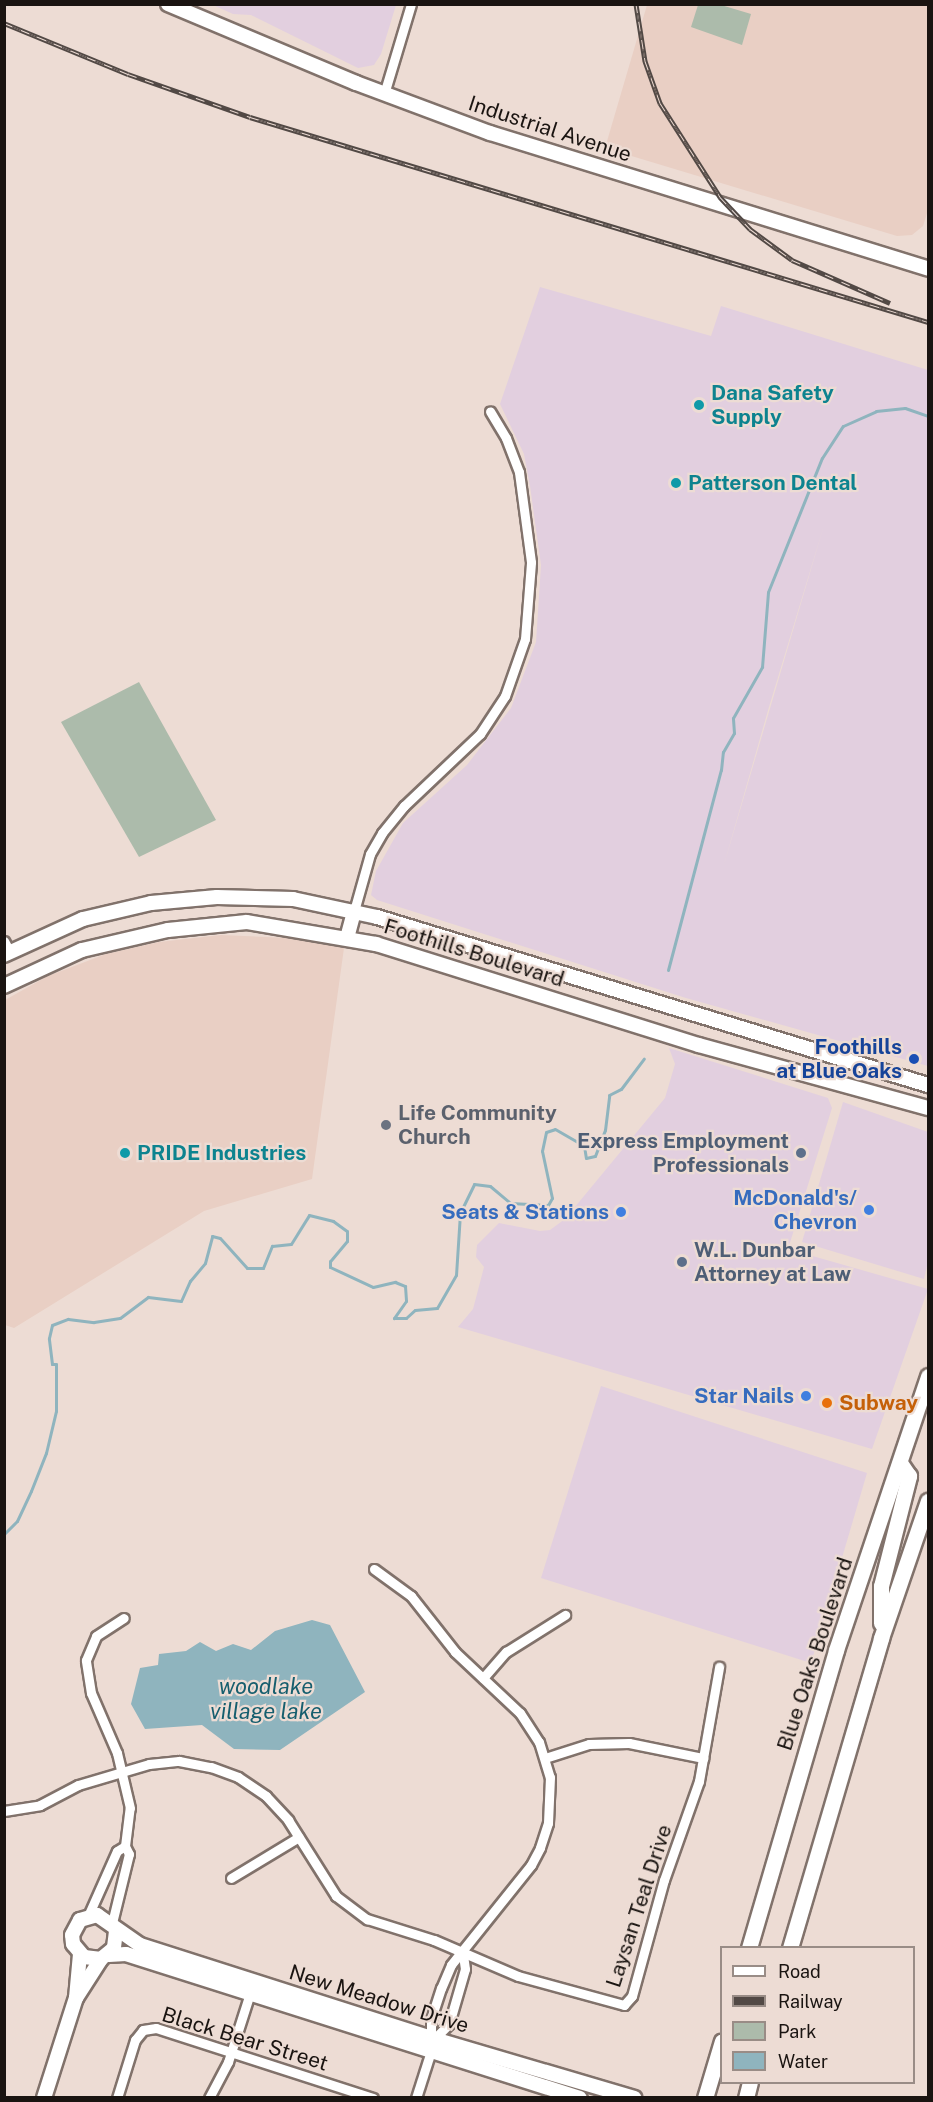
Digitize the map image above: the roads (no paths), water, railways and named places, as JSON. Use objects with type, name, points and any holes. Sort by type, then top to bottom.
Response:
[{"type":"main road","name":"Blue Oaks Boulevard","points":[[749,1946],[836,1650],[902,1464],[928,1376]]},
{"type":"main road","points":[[881,1638],[881,1586],[909,1476],[902,1464]]},
{"type":"main road","points":[[790,1946],[881,1638],[928,1501]]},
{"type":"main road","points":[[705,2097],[720,2048]]},
{"type":"street","name":"Industrial Avenue","points":[[168,4],[191,10],[384,94],[511,140],[927,264]]},
{"type":"street","points":[[384,94],[411,4]]},
{"type":"street","points":[[347,938],[370,854],[382,833],[404,806],[480,734],[505,696],[525,639],[531,562],[519,472],[506,438],[490,411]]},
{"type":"street","name":"Foothills Boulevard","points":[[6,949],[83,919],[176,899],[293,899],[354,911],[928,1085]]},
{"type":"street","name":"Foothills Boulevard","points":[[4,986],[22,975],[82,950],[203,924],[247,922],[347,938],[699,1045],[928,1108]]},
{"type":"street","points":[[6,949],[22,975]]},
{"type":"street","points":[[374,1569],[411,1596],[440,1636],[520,1713],[545,1758],[551,1798],[540,1848],[463,1954],[451,1965],[431,2018],[433,2045]]},
{"type":"street","points":[[483,1678],[506,1652],[566,1615]]},
{"type":"street","points":[[76,1998],[114,1948],[114,1927],[123,1874],[129,1854],[125,1846],[130,1808],[122,1771],[91,1693],[86,1660],[96,1636],[124,1618]]},
{"type":"street","points":[[545,1758],[589,1744],[618,1743],[704,1758],[719,1667]]},
{"type":"street","name":"Laysan Teal Drive","points":[[463,1954],[518,1976],[624,2005],[632,1996],[704,1758]]},
{"type":"street","points":[[4,1811],[40,1805],[78,1785],[122,1771],[179,1761],[226,1772],[266,1796],[299,1837],[327,1885],[351,1908],[380,1925],[434,1940],[463,1954]]},
{"type":"street","points":[[231,1878],[299,1837]]},
{"type":"street","points":[[44,2097],[76,1998],[81,1954],[72,1935],[75,1926],[88,1916],[111,1871],[117,1851],[125,1846]]},
{"type":"street","points":[[111,1871],[123,1874]]},
{"type":"street","points":[[88,1916],[105,1917],[114,1927]]},
{"type":"street","name":"New Meadow Drive","points":[[114,1927],[140,1945],[251,1988]]},
{"type":"street","points":[[81,1954],[105,1957]]},
{"type":"street","name":"New Meadow Drive","points":[[105,1957],[126,1954],[251,1988],[433,2045],[580,2097]]},
{"type":"street","points":[[416,2097],[433,2045],[449,2024],[465,1969],[463,1954]]},
{"type":"street","points":[[209,2097],[231,2051],[251,1988]]},
{"type":"street","points":[[441,1988],[458,1994]]},
{"type":"street","name":"Black Bear Street","points":[[117,2097],[135,2040],[143,2030],[156,2028],[373,2097]]},
{"type":"street","name":"New Meadow Drive","points":[[433,2045],[634,2097]]},
{"type":"water","name":"woodlake village lake","points":[[312,1620],[330,1625],[365,1692],[280,1750],[234,1749],[202,1725],[145,1729],[131,1704],[140,1668],[158,1665],[159,1654],[186,1651],[200,1642],[216,1651],[233,1644],[251,1650],[275,1631]]},
{"type":"waterway","points":[[668,970],[721,770],[723,752],[734,733],[733,718],[762,667],[768,592],[822,458],[843,426],[876,411],[905,408],[928,416]]},
{"type":"waterway","points":[[4,1534],[17,1521],[31,1491],[46,1453],[56,1411],[56,1364],[52,1364],[49,1338],[52,1325],[68,1319],[94,1322],[120,1318],[148,1297],[181,1301],[190,1281],[205,1263],[212,1236],[220,1238],[247,1268],[263,1268],[272,1246],[291,1244],[309,1215],[333,1221],[347,1231],[347,1241],[330,1261],[330,1267],[373,1287],[395,1282],[405,1286],[406,1301],[394,1318],[406,1318],[415,1310],[437,1308],[456,1275],[460,1213],[474,1184],[490,1186],[510,1203],[548,1205],[552,1198],[542,1151],[546,1132],[555,1129],[584,1146],[586,1158],[595,1156],[605,1130],[609,1095],[621,1089],[644,1059]]},
{"type":"railway","points":[[636,4],[645,61],[660,103],[720,197],[750,229],[792,260],[890,303]]},
{"type":"railway","points":[[4,23],[128,74],[250,117],[928,322]]},
{"type":"place","name":"Dana Safety Supply","points":[[699,405]]},
{"type":"place","name":"Patterson Dental","points":[[676,483]]},
{"type":"place","name":"Foothills at Blue Oaks","points":[[914,1059]]},
{"type":"place","name":"Life Community Church","points":[[386,1125]]},
{"type":"place","name":"PRIDE Industries","points":[[125,1153]]},
{"type":"place","name":"Express Employment Professionals","points":[[801,1153]]},
{"type":"place","name":"McDonald's/ Chevron","points":[[869,1210]]},
{"type":"place","name":"Seats & Stations","points":[[621,1212]]},
{"type":"place","name":"W.L. Dunbar Attorney at Law","points":[[682,1262]]},
{"type":"place","name":"Star Nails","points":[[806,1396]]},
{"type":"place","name":"Subway","points":[[827,1403]]}]
